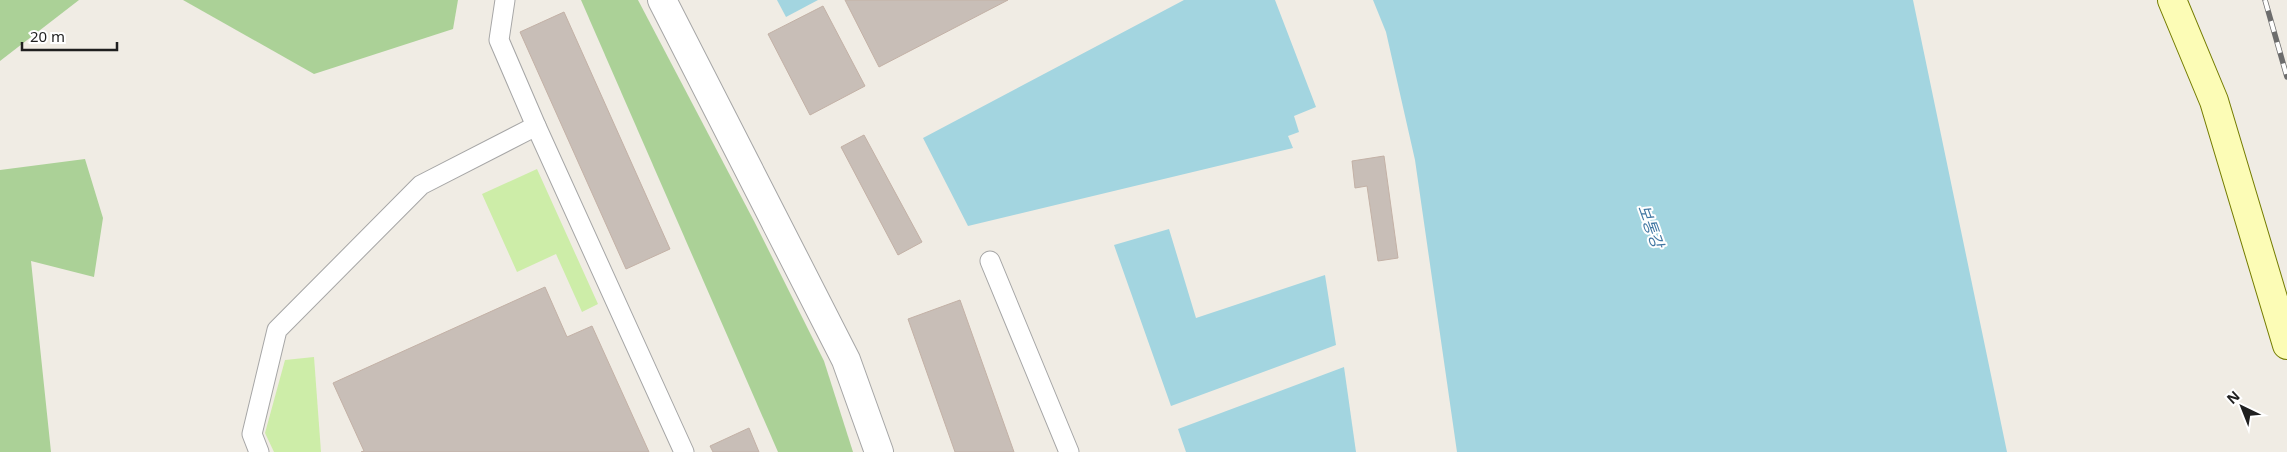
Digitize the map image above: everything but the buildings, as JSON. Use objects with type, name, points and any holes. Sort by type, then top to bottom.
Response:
[{"type":"main road","points":[[2172,0],[2214,101],[2287,345]]},
{"type":"street","points":[[662,0],[846,360],[879,452]]},
{"type":"lane","points":[[505,0],[499,40],[684,452]]},
{"type":"lane","points":[[259,452],[252,434],[277,330],[421,185],[536,126]]},
{"type":"lane","points":[[990,261],[1069,452]]},
{"type":"green space","points":[[0,0],[79,0],[0,61]]},
{"type":"green space","points":[[183,0],[458,0],[453,29],[314,74]]},
{"type":"green space","points":[[581,0],[638,0],[755,223],[824,361],[853,452],[778,452]]},
{"type":"green space","points":[[85,159],[103,218],[94,277],[31,261],[51,452],[0,452],[0,170]]},
{"type":"green space","points":[[537,169],[598,304],[582,312],[556,254],[517,272],[482,194]]},
{"type":"green space","points":[[314,357],[321,452],[274,452],[265,433],[285,360]]},
{"type":"water","points":[[777,0],[818,0],[786,17]]},
{"type":"water","points":[[1184,0],[1275,0],[1316,107],[1294,116],[1299,132],[1288,136],[1293,148],[968,226],[923,138]]},
{"type":"water","name":"보통강","points":[[1373,0],[1913,0],[2007,452],[1457,452],[1415,160],[1386,32]]},
{"type":"water","points":[[1169,229],[1196,318],[1325,275],[1336,345],[1171,406],[1114,245]]},
{"type":"water","points":[[1344,367],[1356,452],[1186,452],[1178,429]]},
{"type":"railway","points":[[2265,0],[2287,77]]}]
